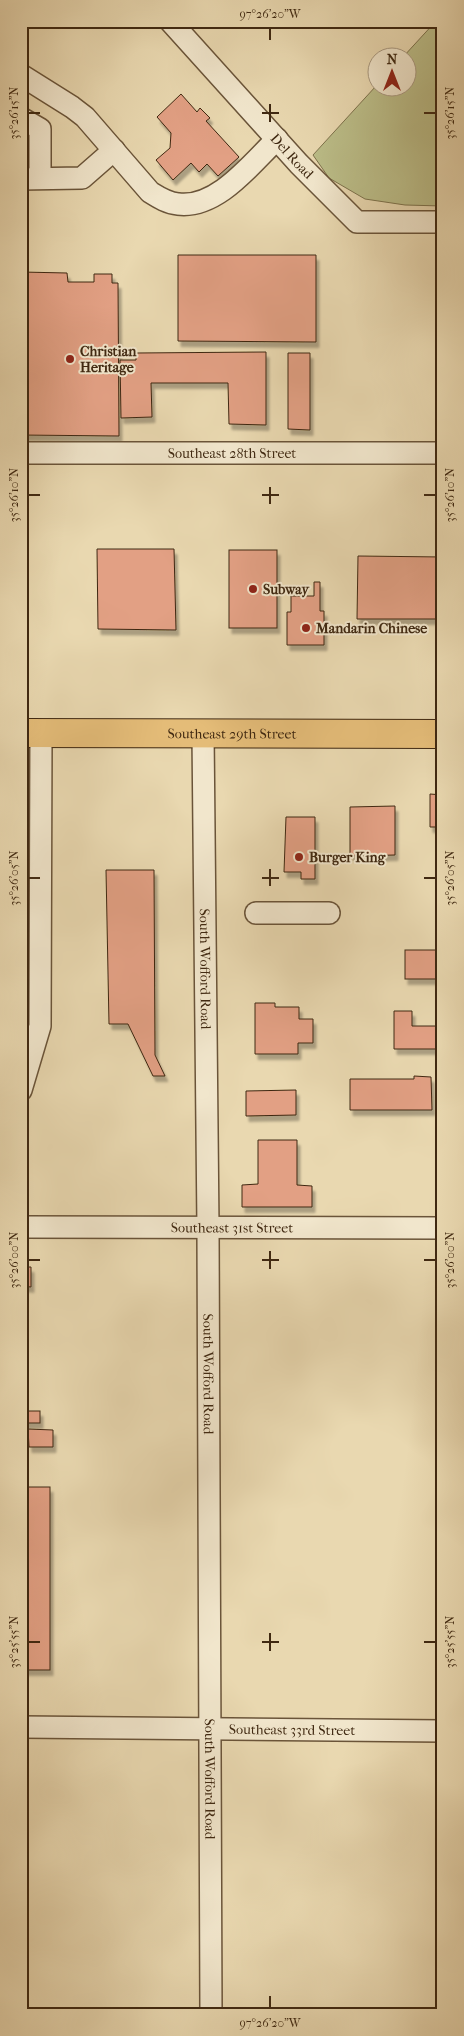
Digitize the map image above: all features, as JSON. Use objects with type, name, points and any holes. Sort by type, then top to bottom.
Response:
[{"type":"main road","name":"Southeast 29th Street","points":[[31,733],[443,734]]},
{"type":"street","name":"Del Road","points":[[170,21],[277,139],[357,222],[441,225]]},
{"type":"street","points":[[21,75],[85,117],[150,192],[163,200],[177,204],[191,204],[222,192],[277,139]]},
{"type":"street","points":[[21,118],[40,129],[31,178],[82,178],[114,150]]},
{"type":"street","name":"Southeast 28th Street","points":[[21,453],[443,453]]},
{"type":"street","points":[[21,1090],[40,1026],[31,733]]},
{"type":"street","name":"South Wofford Road","points":[[204,734],[211,2015]]},
{"type":"street","points":[[256,913],[329,914]]},
{"type":"street","name":"Southeast 31st Street","points":[[21,1227],[443,1228]]},
{"type":"street","name":"Southeast 33rd Street","points":[[21,1727],[443,1730]]},
{"type":"green space","points":[[436,21],[443,21],[443,206],[405,205],[365,199],[329,178],[313,155],[366,97],[416,98],[416,48],[411,48]]},
{"type":"building","points":[[181,94],[197,112],[200,108],[210,118],[206,121],[239,157],[218,176],[207,164],[199,172],[191,163],[173,180],[156,160],[170,148],[171,133],[157,117]]},
{"type":"building","points":[[178,255],[316,255],[316,342],[178,341]]},
{"type":"building","name":"Christian Heritage","points":[[21,272],[67,273],[68,282],[94,282],[94,274],[112,274],[112,283],[118,283],[119,436],[21,435]]},
{"type":"building","points":[[266,352],[266,425],[229,424],[228,383],[151,383],[152,417],[121,418],[120,360],[136,360],[136,353]]},
{"type":"building","points":[[288,353],[310,353],[310,430],[288,429]]},
{"type":"building","points":[[97,549],[174,549],[176,630],[98,629]]},
{"type":"building","name":"Subway","points":[[229,550],[277,550],[277,628],[229,628]]},
{"type":"building","points":[[358,556],[443,557],[443,619],[357,619]]},
{"type":"building","name":"Mandarin Chinese","points":[[314,582],[320,582],[320,611],[324,611],[324,645],[287,645],[287,612],[291,612],[291,596],[314,596]]},
{"type":"building","points":[[430,794],[443,795],[443,827],[430,827]]},
{"type":"building","points":[[395,806],[395,855],[350,856],[350,807]]},
{"type":"building","name":"Burger King","points":[[286,817],[315,817],[315,879],[301,879],[301,872],[284,872]]},
{"type":"building","points":[[106,870],[154,870],[155,1055],[165,1076],[153,1076],[128,1024],[109,1024]]},
{"type":"building","points":[[405,950],[443,950],[443,979],[405,979]]},
{"type":"building","points":[[255,1003],[275,1003],[275,1007],[299,1007],[299,1019],[313,1019],[313,1043],[298,1043],[298,1054],[255,1054]]},
{"type":"building","points":[[394,1011],[412,1011],[412,1026],[443,1026],[443,1049],[394,1049]]},
{"type":"building","points":[[414,1076],[431,1077],[432,1110],[350,1110],[350,1079],[414,1079]]},
{"type":"building","points":[[296,1090],[296,1115],[246,1116],[246,1091]]},
{"type":"building","points":[[258,1140],[297,1140],[297,1185],[312,1186],[312,1207],[242,1207],[242,1185],[258,1184]]},
{"type":"building","points":[[21,1267],[31,1267],[31,1287],[21,1286]]},
{"type":"building","points":[[21,1411],[40,1411],[40,1423],[21,1423]]},
{"type":"building","points":[[28,1429],[53,1430],[53,1447],[29,1447]]},
{"type":"building","points":[[21,1487],[50,1487],[50,1670],[21,1670]]},
{"type":"place","name":"Christian Heritage","points":[[70,359]]},
{"type":"place","name":"Subway","points":[[253,589]]},
{"type":"place","name":"Mandarin Chinese","points":[[306,628]]},
{"type":"place","name":"Burger King","points":[[299,857]]}]
